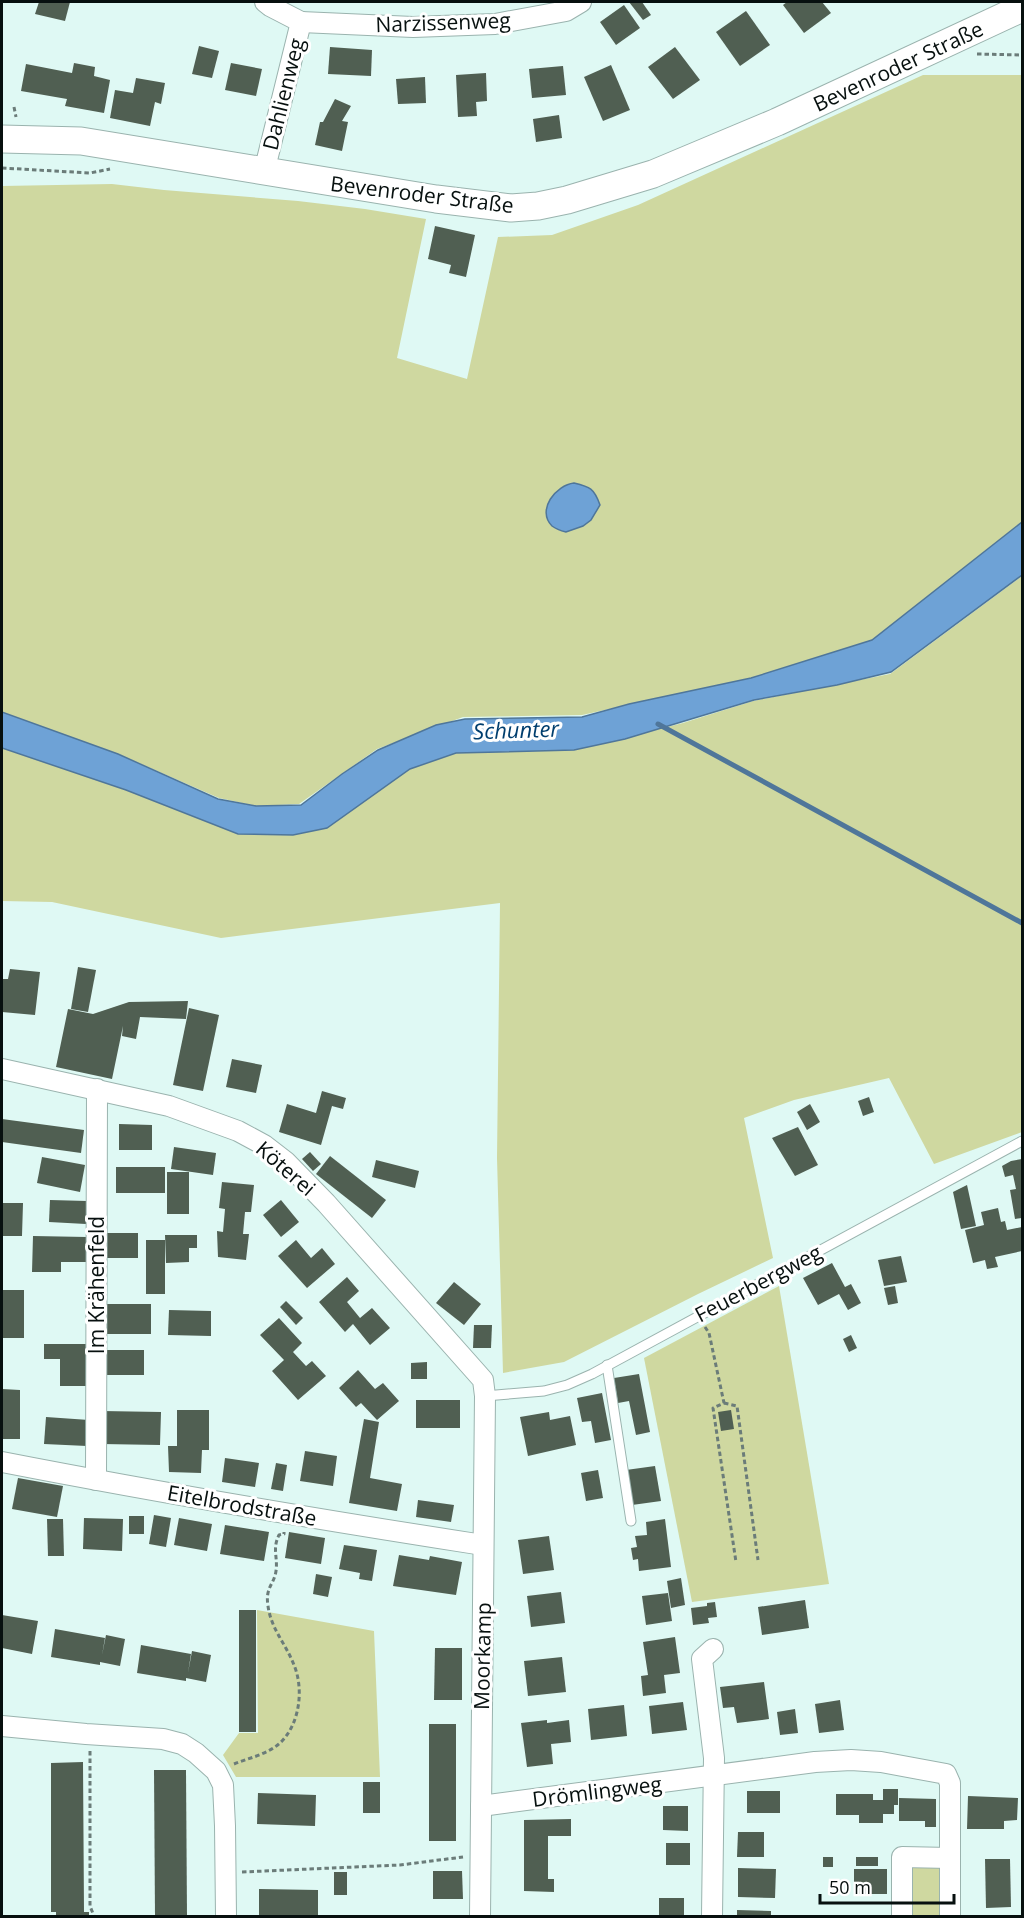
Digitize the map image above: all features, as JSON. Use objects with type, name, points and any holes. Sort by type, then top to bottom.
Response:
[{"type":"main road","name":"Bevenroder Straße","points":[[2,139],[81,141],[436,199],[511,208],[538,206],[567,200],[652,174],[777,122],[1023,8]]},
{"type":"street","name":"Dahlienweg","points":[[264,172],[301,22],[265,2]]},
{"type":"street","name":"Narzissenweg","points":[[301,22],[413,27],[495,24],[566,12],[581,2]]},
{"type":"street","name":"Köterei","points":[[2,1069],[169,1106],[238,1131],[264,1145],[286,1162],[326,1203],[479,1374],[483,1380],[485,1396]]},
{"type":"street","name":"Im Krähenfeld","points":[[96,1480],[98,1089]]},
{"type":"street","name":"Moorkamp","points":[[480,1917],[485,1396]]},
{"type":"street","name":"Eitelbrodstraße","points":[[2,1462],[362,1526],[483,1545]]},
{"type":"street","points":[[712,1917],[714,1758],[702,1659],[713,1649]]},
{"type":"street","points":[[2,1726],[163,1739],[182,1744],[216,1771],[224,1792],[226,1917]]},
{"type":"street","name":"Drömlingweg","points":[[481,1806],[815,1762],[851,1760],[880,1762],[946,1774],[950,1783],[950,1858]]},
{"type":"street","points":[[902,1917],[902,1857],[950,1858],[950,1917]]},
{"type":"lane","name":"Feuerbergweg","points":[[485,1396],[532,1392],[567,1385],[1023,1141]]},
{"type":"lane","points":[[607,1365],[631,1521]]},
{"type":"path","points":[[975,54],[1023,55]]},
{"type":"path","points":[[55,165],[55,171]]},
{"type":"path","points":[[2,168],[90,173],[117,169]]},
{"type":"path","points":[[699,1315],[709,1333],[724,1403]]},
{"type":"path","points":[[736,1562],[713,1408],[724,1403],[737,1406],[758,1560]]},
{"type":"path","points":[[216,1771],[268,1751],[279,1744],[290,1731],[295,1717],[299,1698],[299,1679],[288,1652],[271,1622],[267,1603],[267,1590],[276,1572],[274,1553],[276,1541],[279,1535],[284,1534],[284,1528],[280,1525],[281,1511]]},
{"type":"path","points":[[86,1734],[90,1750],[90,1906],[94,1917]]},
{"type":"path","points":[[225,1872],[400,1865],[480,1853]]},
{"type":"green space","points":[[923,75],[1022,75],[1022,522],[872,640],[751,678],[582,715],[463,717],[377,749],[299,804],[256,806],[219,798],[118,754],[2,712],[2,186],[112,184],[298,201],[426,219],[397,358],[467,379],[498,237],[552,235],[638,205]]},
{"type":"green space","points":[[1022,576],[1022,1132],[934,1164],[889,1078],[794,1100],[744,1118],[773,1258],[564,1362],[503,1373],[497,1158],[500,903],[221,938],[52,902],[2,901],[2,748],[126,790],[238,834],[392,780],[410,769],[456,753],[574,750],[683,723],[753,701],[890,674]]},
{"type":"green space","points":[[779,1286],[829,1584],[692,1602],[644,1358]]},
{"type":"green space","points":[[257,1610],[374,1631],[380,1777],[236,1777],[223,1755],[239,1733],[258,1733]]},
{"type":"green space","points":[[902,1857],[950,1858],[950,1916],[902,1916]]},
{"type":"water","points":[[574,483],[591,489],[600,505],[591,520],[583,526],[566,532],[552,526],[546,513],[547,506],[555,493]]},
{"type":"water","name":"Schunter","points":[[1022,522],[1022,575],[891,672],[837,685],[754,700],[625,739],[574,750],[456,753],[410,769],[327,828],[293,835],[238,834],[126,790],[2,748],[2,712],[118,754],[218,799],[256,806],[301,805],[378,750],[436,725],[465,719],[582,717],[629,704],[751,678],[872,640]]},
{"type":"building","points":[[39,2],[70,2],[65,21],[35,14]]},
{"type":"building","points":[[629,2],[642,2],[651,15],[643,20]]},
{"type":"building","points":[[787,2],[822,2],[831,13],[804,33],[783,5]]},
{"type":"building","points":[[624,5],[640,28],[616,45],[600,22]]},
{"type":"building","points":[[746,11],[770,45],[740,66],[716,32]]},
{"type":"building","points":[[199,46],[219,51],[212,78],[192,74]]},
{"type":"building","points":[[330,47],[372,50],[371,76],[328,74]]},
{"type":"building","points":[[675,47],[700,80],[673,99],[648,67]]},
{"type":"building","points":[[74,63],[95,67],[94,76],[110,80],[104,113],[65,106],[67,99],[21,91],[26,64],[72,73]]},
{"type":"building","points":[[231,63],[262,69],[256,96],[225,90]]},
{"type":"building","points":[[611,65],[630,110],[603,121],[584,77]]},
{"type":"building","points":[[563,66],[566,95],[532,98],[529,69]]},
{"type":"building","points":[[486,73],[487,101],[476,102],[477,116],[458,117],[456,75]]},
{"type":"building","points":[[425,77],[426,103],[398,104],[396,79]]},
{"type":"building","points":[[136,78],[165,83],[161,104],[155,102],[150,126],[110,118],[115,90],[133,93]]},
{"type":"building","points":[[335,99],[351,106],[342,121],[348,122],[342,151],[315,145],[320,122],[323,122]]},
{"type":"building","points":[[559,115],[562,138],[536,142],[533,119]]},
{"type":"building","points":[[435,226],[475,235],[466,277],[449,273],[451,265],[428,259]]},
{"type":"building","points":[[78,967],[96,970],[88,1012],[71,1009]]},
{"type":"building","points":[[10,969],[40,972],[35,1015],[2,1012],[2,979],[8,979]]},
{"type":"building","points":[[188,1001],[186,1019],[140,1017],[136,1039],[122,1036],[123,1026],[112,1079],[56,1067],[68,1009],[93,1014],[129,1002]]},
{"type":"building","points":[[189,1008],[219,1015],[203,1091],[173,1085]]},
{"type":"building","points":[[232,1059],[262,1065],[256,1093],[226,1087]]},
{"type":"building","points":[[322,1091],[346,1098],[343,1109],[332,1106],[321,1145],[279,1132],[287,1104],[316,1113]]},
{"type":"building","points":[[869,1097],[874,1112],[863,1116],[858,1101]]},
{"type":"building","points":[[810,1104],[820,1122],[807,1130],[797,1112]]},
{"type":"building","points":[[2,1119],[84,1130],[81,1153],[2,1142]]},
{"type":"building","points":[[119,1124],[152,1125],[152,1150],[119,1150]]},
{"type":"building","points":[[798,1127],[818,1165],[795,1176],[772,1138]]},
{"type":"building","points":[[174,1147],[216,1153],[213,1175],[171,1169]]},
{"type":"building","points":[[310,1152],[321,1164],[313,1171],[302,1159]]},
{"type":"building","points":[[330,1156],[386,1200],[372,1218],[316,1174]]},
{"type":"building","points":[[42,1157],[85,1165],[80,1192],[37,1183]]},
{"type":"building","points":[[1022,1159],[1022,1218],[1015,1219],[1010,1190],[1016,1189],[1013,1175],[1005,1177],[1002,1166]]},
{"type":"building","points":[[376,1160],[419,1171],[415,1188],[372,1177]]},
{"type":"building","points":[[116,1167],[165,1167],[165,1193],[116,1193]]},
{"type":"building","points":[[167,1172],[189,1172],[189,1214],[167,1214]]},
{"type":"building","points":[[222,1182],[254,1185],[251,1212],[245,1212],[243,1234],[249,1234],[246,1260],[218,1257],[217,1231],[223,1232],[225,1209],[219,1208]]},
{"type":"building","points":[[967,1185],[976,1226],[961,1229],[953,1192]]},
{"type":"building","points":[[50,1200],[87,1201],[86,1224],[49,1222]]},
{"type":"building","points":[[281,1200],[299,1222],[281,1237],[263,1215]]},
{"type":"building","points":[[2,1203],[23,1203],[22,1236],[2,1236]]},
{"type":"building","points":[[998,1208],[1001,1222],[1005,1221],[1007,1230],[1022,1227],[1022,1251],[995,1257],[998,1267],[987,1269],[985,1260],[973,1263],[965,1230],[984,1225],[981,1212]]},
{"type":"building","points":[[107,1233],[138,1233],[138,1258],[107,1258]]},
{"type":"building","points":[[165,1235],[197,1235],[197,1248],[189,1248],[189,1262],[166,1263]]},
{"type":"building","points":[[33,1236],[87,1237],[87,1262],[61,1262],[61,1272],[32,1272]]},
{"type":"building","points":[[146,1240],[165,1240],[165,1294],[146,1294]]},
{"type":"building","points":[[296,1240],[311,1258],[322,1248],[335,1264],[307,1288],[278,1256]]},
{"type":"building","points":[[901,1256],[907,1282],[884,1286],[878,1260]]},
{"type":"building","points":[[832,1263],[845,1287],[851,1284],[861,1303],[848,1310],[839,1294],[818,1305],[803,1278]]},
{"type":"building","points":[[347,1277],[359,1291],[347,1302],[360,1318],[372,1308],[390,1328],[370,1345],[353,1324],[345,1332],[319,1302]]},
{"type":"building","points":[[454,1282],[481,1304],[464,1325],[436,1303]]},
{"type":"building","points":[[895,1286],[898,1303],[888,1305],[884,1288]]},
{"type":"building","points":[[2,1290],[24,1290],[24,1338],[2,1338]]},
{"type":"building","points":[[286,1301],[303,1318],[296,1325],[280,1307]]},
{"type":"building","points":[[105,1304],[151,1304],[151,1334],[105,1334]]},
{"type":"building","points":[[169,1310],[211,1311],[211,1336],[168,1335]]},
{"type":"building","points":[[279,1318],[302,1343],[293,1352],[306,1366],[312,1361],[326,1376],[298,1400],[272,1371],[284,1360],[260,1335]]},
{"type":"building","points":[[474,1325],[492,1325],[491,1348],[473,1348]]},
{"type":"building","points":[[851,1335],[857,1348],[849,1352],[843,1339]]},
{"type":"building","points":[[44,1344],[86,1344],[86,1386],[60,1386],[60,1359],[44,1359]]},
{"type":"building","points":[[104,1350],[144,1350],[144,1375],[104,1375]]},
{"type":"building","points":[[427,1362],[427,1379],[411,1379],[411,1363]]},
{"type":"building","points":[[358,1370],[375,1389],[383,1383],[399,1401],[377,1420],[361,1403],[356,1407],[339,1388]]},
{"type":"building","points":[[639,1374],[650,1432],[636,1435],[629,1401],[618,1403],[614,1378]]},
{"type":"building","points":[[2,1389],[20,1390],[20,1439],[2,1439]]},
{"type":"building","points":[[602,1393],[611,1440],[595,1443],[591,1421],[582,1422],[577,1398]]},
{"type":"building","points":[[416,1400],[460,1400],[460,1428],[416,1428]]},
{"type":"building","points":[[177,1410],[209,1410],[209,1450],[202,1450],[201,1473],[169,1472],[168,1446],[177,1446]]},
{"type":"building","points":[[731,1410],[734,1429],[721,1431],[718,1412]]},
{"type":"building","points":[[102,1411],[161,1412],[160,1445],[102,1444]]},
{"type":"building","points":[[549,1412],[550,1420],[570,1416],[576,1445],[528,1456],[520,1417]]},
{"type":"building","points":[[46,1417],[89,1420],[87,1446],[44,1444]]},
{"type":"building","points":[[364,1419],[379,1422],[370,1478],[402,1484],[397,1511],[349,1503]]},
{"type":"building","points":[[305,1451],[337,1456],[333,1486],[300,1481]]},
{"type":"building","points":[[225,1458],[259,1463],[255,1487],[222,1482]]},
{"type":"building","points":[[276,1463],[287,1465],[283,1491],[271,1489]]},
{"type":"building","points":[[655,1466],[661,1501],[632,1505],[626,1470]]},
{"type":"building","points":[[598,1470],[603,1498],[586,1501],[581,1473]]},
{"type":"building","points":[[18,1478],[63,1486],[57,1517],[12,1509]]},
{"type":"building","points":[[418,1500],[454,1505],[451,1522],[416,1517]]},
{"type":"building","points":[[154,1515],[171,1518],[166,1547],[149,1544]]},
{"type":"building","points":[[129,1516],[144,1516],[144,1534],[129,1534]]},
{"type":"building","points":[[84,1518],[123,1519],[122,1551],[83,1549]]},
{"type":"building","points":[[179,1518],[212,1524],[207,1551],[174,1545]]},
{"type":"building","points":[[47,1519],[63,1519],[64,1556],[48,1556]]},
{"type":"building","points":[[665,1519],[671,1567],[639,1571],[638,1559],[633,1560],[631,1548],[637,1547],[635,1536],[647,1535],[646,1522]]},
{"type":"building","points":[[225,1525],[269,1532],[264,1561],[220,1554]]},
{"type":"building","points":[[289,1532],[325,1538],[321,1564],[285,1558]]},
{"type":"building","points":[[549,1536],[554,1570],[523,1574],[518,1540]]},
{"type":"building","points":[[344,1545],[377,1550],[372,1581],[359,1579],[360,1573],[339,1569]]},
{"type":"building","points":[[399,1555],[429,1560],[430,1556],[462,1562],[456,1595],[393,1586]]},
{"type":"building","points":[[316,1574],[332,1577],[328,1597],[313,1594]]},
{"type":"building","points":[[681,1578],[685,1605],[671,1608],[667,1581]]},
{"type":"building","points":[[561,1592],[565,1623],[531,1627],[527,1596]]},
{"type":"building","points":[[668,1593],[672,1621],[646,1625],[642,1596]]},
{"type":"building","points":[[805,1600],[809,1628],[762,1635],[758,1607]]},
{"type":"building","points":[[715,1602],[717,1617],[708,1618],[709,1623],[693,1625],[691,1608],[707,1606],[707,1603]]},
{"type":"building","points":[[239,1610],[256,1610],[256,1732],[239,1732]]},
{"type":"building","points":[[2,1615],[38,1621],[32,1654],[2,1648]]},
{"type":"building","points":[[55,1629],[105,1638],[102,1655],[106,1635],[125,1639],[120,1666],[51,1657]]},
{"type":"building","points":[[675,1637],[680,1673],[664,1675],[666,1693],[643,1696],[641,1676],[648,1675],[643,1642]]},
{"type":"building","points":[[141,1645],[191,1654],[188,1673],[192,1651],[211,1655],[206,1682],[137,1673]]},
{"type":"building","points":[[435,1648],[462,1648],[462,1700],[434,1700]]},
{"type":"building","points":[[562,1657],[566,1692],[528,1696],[524,1661]]},
{"type":"building","points":[[764,1682],[769,1719],[737,1723],[734,1707],[723,1708],[720,1687]]},
{"type":"building","points":[[840,1700],[844,1730],[819,1733],[815,1704]]},
{"type":"building","points":[[683,1702],[687,1730],[652,1734],[649,1706]]},
{"type":"building","points":[[624,1705],[627,1736],[591,1740],[588,1709]]},
{"type":"building","points":[[795,1709],[798,1733],[780,1735],[777,1712]]},
{"type":"building","points":[[547,1720],[547,1723],[569,1720],[571,1742],[551,1744],[553,1764],[527,1767],[521,1723]]},
{"type":"building","points":[[429,1724],[456,1724],[456,1841],[429,1841]]},
{"type":"building","points":[[83,1762],[84,1912],[89,1912],[89,1916],[56,1916],[56,1912],[51,1912],[51,1763]]},
{"type":"building","points":[[154,1770],[186,1770],[187,1916],[155,1916]]},
{"type":"building","points":[[363,1782],[380,1782],[380,1813],[363,1813]]},
{"type":"building","points":[[883,1789],[898,1789],[898,1805],[894,1805],[894,1814],[883,1814],[883,1823],[859,1823],[859,1815],[836,1815],[836,1794],[873,1794],[873,1800],[883,1800]]},
{"type":"building","points":[[747,1791],[780,1791],[780,1813],[747,1813]]},
{"type":"building","points":[[258,1793],[316,1795],[315,1826],[257,1824]]},
{"type":"building","points":[[968,1796],[1018,1798],[1017,1820],[1004,1821],[1004,1829],[967,1829]]},
{"type":"building","points":[[899,1798],[936,1799],[936,1827],[925,1827],[925,1821],[899,1821]]},
{"type":"building","points":[[663,1806],[688,1806],[688,1831],[663,1830]]},
{"type":"building","points":[[571,1819],[571,1836],[548,1836],[548,1879],[554,1879],[554,1892],[524,1891],[524,1820]]},
{"type":"building","points":[[738,1832],[764,1832],[764,1857],[737,1857]]},
{"type":"building","points":[[666,1843],[690,1843],[690,1865],[666,1865]]},
{"type":"building","points":[[823,1857],[833,1857],[833,1867],[823,1867]]},
{"type":"building","points":[[856,1857],[878,1857],[878,1866],[856,1866]]},
{"type":"building","points":[[985,1859],[1010,1859],[1011,1907],[986,1908]]},
{"type":"building","points":[[738,1868],[776,1869],[775,1898],[738,1897]]},
{"type":"building","points":[[854,1869],[887,1869],[887,1894],[854,1894]]},
{"type":"building","points":[[433,1871],[462,1871],[463,1899],[433,1899]]},
{"type":"building","points":[[334,1872],[347,1872],[347,1895],[334,1895]]},
{"type":"building","points":[[259,1889],[318,1890],[318,1916],[259,1916]]},
{"type":"building","points":[[659,1898],[684,1898],[684,1916],[659,1916]]},
{"type":"building","points":[[737,1910],[771,1911],[771,1916],[737,1916]]},
{"type":"waterway","points":[[658,724],[1022,923]]}]
